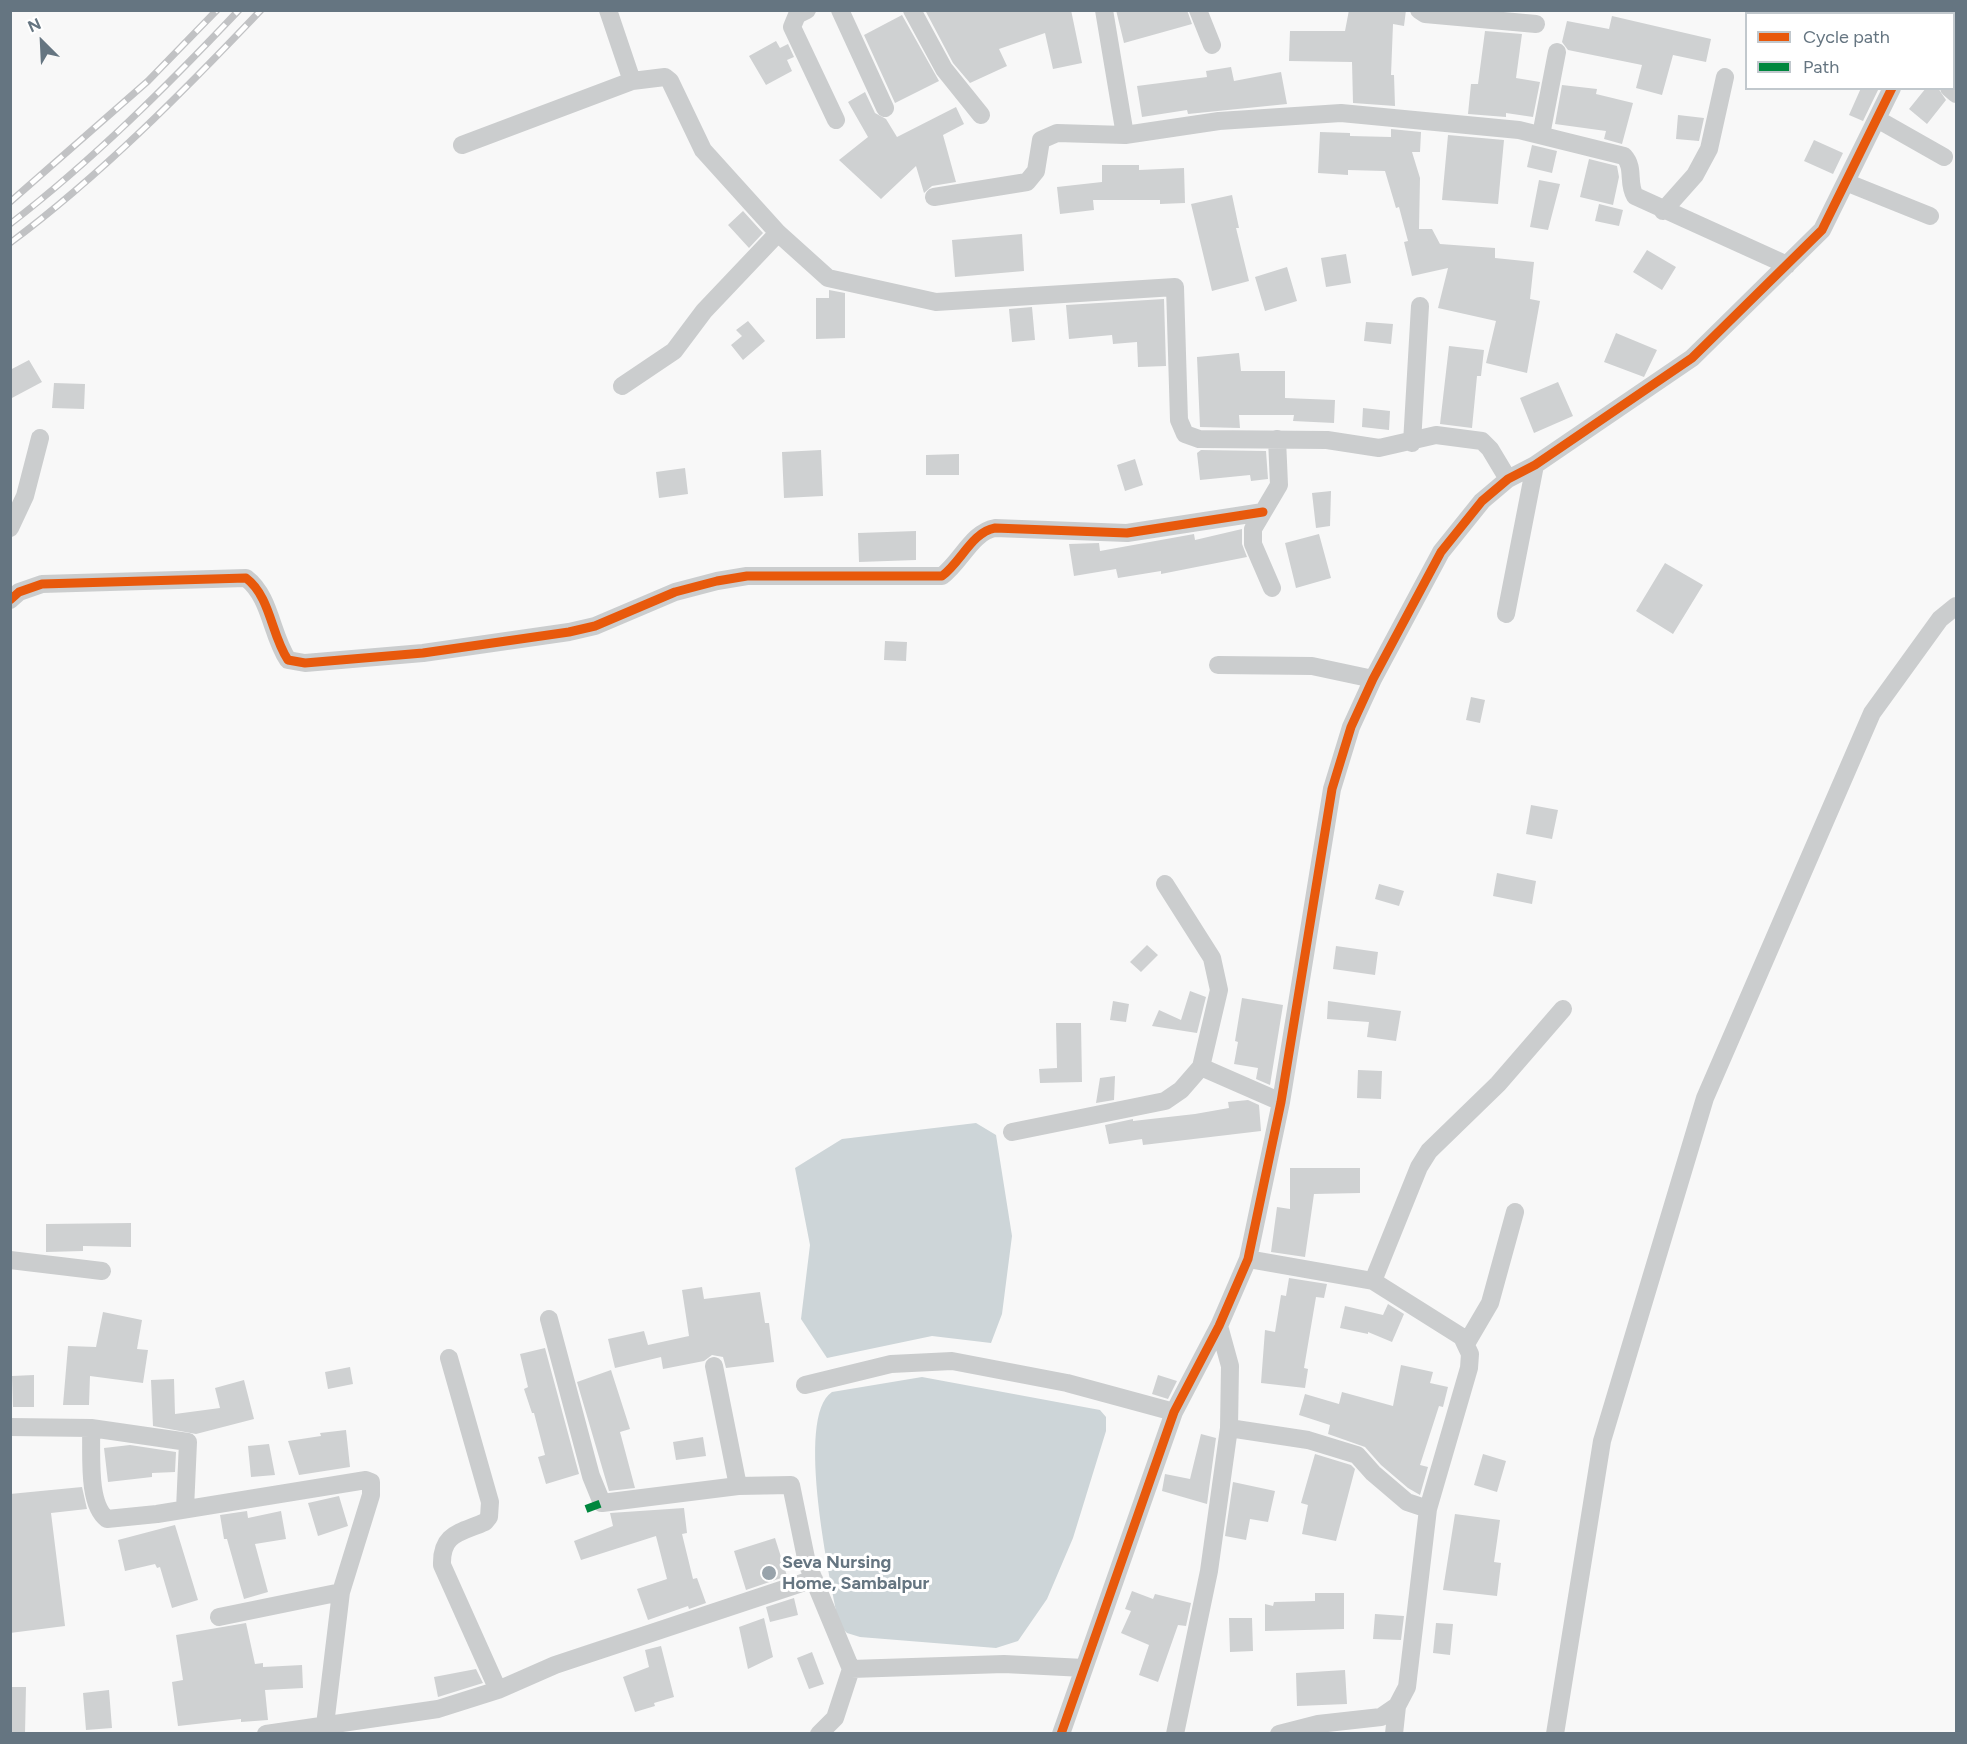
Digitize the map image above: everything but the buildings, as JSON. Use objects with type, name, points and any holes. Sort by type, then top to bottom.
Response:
[{"type":"street","points":[[608,10],[632,81]]},
{"type":"street","points":[[807,10],[797,15],[792,27],[836,120]]},
{"type":"street","points":[[840,10],[885,108]]},
{"type":"street","points":[[912,10],[944,69],[981,115]]},
{"type":"street","points":[[1104,10],[1125,135]]},
{"type":"street","points":[[1198,10],[1212,45]]},
{"type":"street","points":[[1419,10],[1425,14],[1536,24]]},
{"type":"street","points":[[1541,135],[1557,52]]},
{"type":"street","points":[[1663,211],[1695,175],[1708,148],[1725,76]]},
{"type":"street","points":[[462,146],[632,81],[665,77],[670,81],[703,150],[778,233],[828,278],[936,302],[1175,286],[1179,420],[1182,431],[1199,439],[1327,440],[1379,448],[1412,443],[1436,435],[1482,441],[1490,449],[1508,480]]},
{"type":"street","points":[[1061,1734],[1174,1412],[1219,1326],[1248,1259],[1281,1102],[1332,789],[1351,727],[1372,679],[1441,552],[1482,501],[1508,480],[1535,465],[1692,358],[1822,230],[1848,183],[1891,90]]},
{"type":"street","points":[[934,197],[1027,182],[1036,171],[1038,147],[1046,136],[1057,133],[1125,135],[1219,121],[1341,113],[1519,130],[1624,156],[1630,167],[1630,188],[1635,196],[1663,211],[1786,265]]},
{"type":"street","points":[[1877,119],[1944,157]]},
{"type":"street","points":[[1848,183],[1930,216]]},
{"type":"street","points":[[622,386],[674,351],[704,311],[778,233]]},
{"type":"street","points":[[1412,443],[1420,306]]},
{"type":"street","points":[[10,528],[25,496],[40,438]]},
{"type":"street","points":[[1272,588],[1253,544],[1252,529],[1279,485],[1277,439]]},
{"type":"street","points":[[1506,614],[1535,465]]},
{"type":"street","points":[[13,589],[42,585],[246,578],[260,592],[281,650],[288,660],[305,663],[423,654],[569,632],[595,626],[675,592],[737,578],[942,576],[956,566],[978,535],[995,528],[1127,533],[1263,512]]},
{"type":"street","points":[[1555,1734],[1602,1441],[1706,1098],[1872,713],[1940,619],[1956,606]]},
{"type":"street","points":[[1218,665],[1312,666],[1372,679]]},
{"type":"street","points":[[1012,1132],[1165,1101],[1180,1090],[1201,1067],[1219,990],[1212,958],[1166,884]]},
{"type":"street","points":[[1373,1281],[1419,1167],[1429,1151],[1498,1084],[1563,1009]]},
{"type":"street","points":[[1201,1067],[1281,1102]]},
{"type":"street","points":[[1466,1344],[1490,1303],[1515,1212]]},
{"type":"street","points":[[1248,1259],[1373,1281],[1462,1337],[1470,1354],[1469,1368],[1428,1509],[1407,1687],[1397,1706],[1394,1734]]},
{"type":"street","points":[[10,1260],[102,1271]]},
{"type":"street","points":[[549,1320],[591,1476],[603,1503],[738,1486],[791,1485],[807,1563],[850,1669],[835,1718],[819,1734]]},
{"type":"street","points":[[1175,1734],[1209,1571],[1229,1428],[1230,1366],[1219,1326]]},
{"type":"street","points":[[450,1358],[490,1509],[485,1522],[448,1538],[442,1549],[442,1565],[498,1690]]},
{"type":"street","points":[[805,1385],[891,1364],[952,1361],[1056,1380],[1174,1412]]},
{"type":"street","points":[[714,1366],[738,1486]]},
{"type":"street","points":[[10,1427],[91,1428],[188,1442],[185,1509]]},
{"type":"street","points":[[91,1428],[94,1496],[99,1512],[107,1519],[366,1480],[371,1482],[371,1495],[341,1592],[329,1724]]},
{"type":"street","points":[[1229,1428],[1308,1440],[1357,1455],[1372,1473],[1407,1502],[1428,1509]]},
{"type":"street","points":[[266,1734],[438,1709],[498,1690],[555,1665],[814,1579]]},
{"type":"street","points":[[219,1617],[341,1592]]},
{"type":"street","points":[[850,1669],[1004,1664],[1084,1668]]},
{"type":"street","points":[[1279,1734],[1318,1724],[1381,1717],[1397,1706]]},
{"type":"shaded area","points":[[976,1123],[996,1135],[1012,1236],[1002,1314],[991,1343],[932,1336],[827,1358],[801,1319],[810,1245],[795,1168],[842,1139]]},
{"type":"shaded area","points":[[922,1377],[1100,1410],[1106,1417],[1106,1431],[1073,1538],[1047,1599],[1018,1641],[996,1648],[860,1637],[847,1633],[839,1625],[823,1540],[815,1466],[816,1433],[821,1408],[832,1392]]},
{"type":"railway","points":[[10,202],[148,81],[217,10]]},
{"type":"railway","points":[[10,224],[41,200],[129,122],[239,10]]},
{"type":"railway","points":[[10,243],[109,161],[261,10]]},
{"type":"marked path","points":[[586,1509],[602,1503]]},
{"type":"cycle path","points":[[1061,1734],[1174,1412],[1219,1326],[1248,1259],[1281,1102],[1332,789],[1351,727],[1373,679],[1441,552],[1482,501],[1508,479],[1535,465],[1692,358],[1822,230],[1891,90]]},
{"type":"cycle path","points":[[10,600],[19,592],[42,584],[246,578],[261,595],[288,660],[305,663],[423,653],[569,632],[595,626],[675,592],[747,576],[942,576],[973,541],[995,528],[1127,533],[1263,512]]},
{"type":"place","name":"Seva Nursing Home, Sambalpur","points":[[769,1573]]}]
